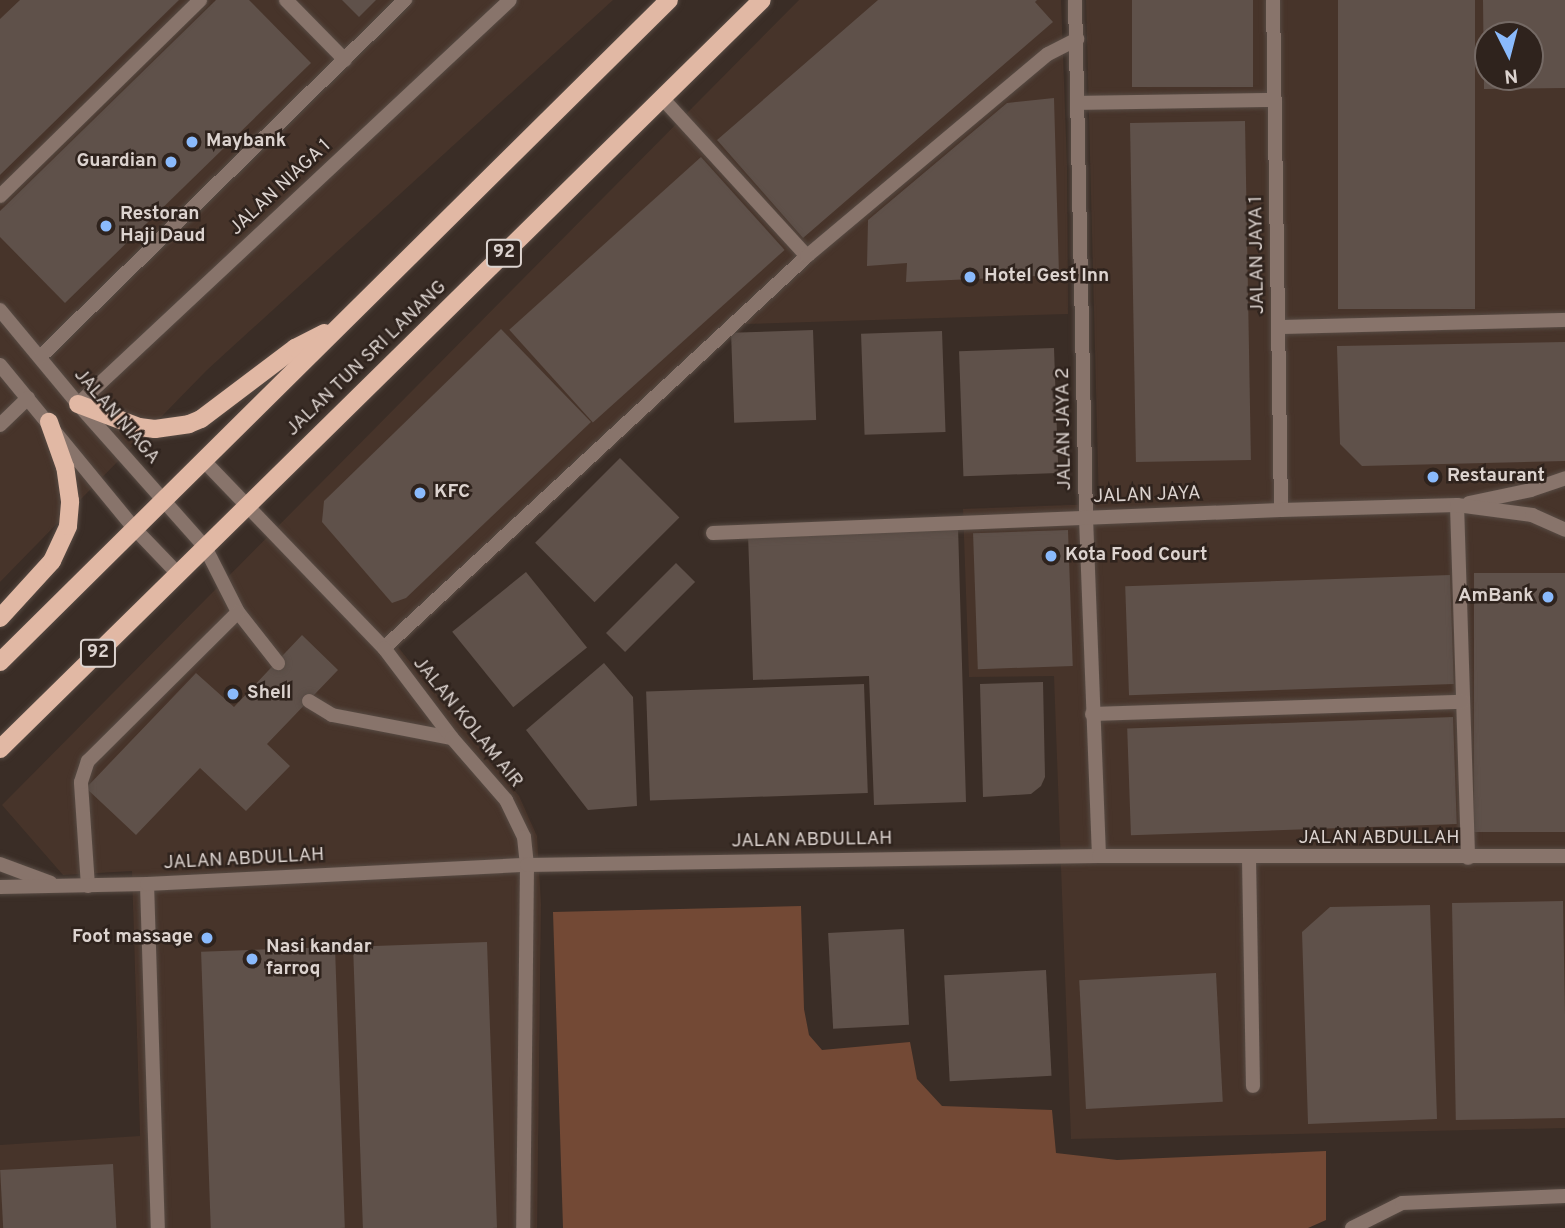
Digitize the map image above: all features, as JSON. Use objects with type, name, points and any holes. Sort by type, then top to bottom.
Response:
[{"type":"main road","points":[[0,662],[133,527],[669,0]]},
{"type":"main road","name":"JALAN TUN SRI LANANG","points":[[0,749],[762,0]]},
{"type":"main road","points":[[78,404],[139,427],[155,429],[190,424],[201,419],[295,348],[342,324]]},
{"type":"main road","points":[[0,618],[52,561],[68,526],[70,501],[65,467],[49,422]]},
{"type":"street","points":[[0,196],[200,0]]},
{"type":"street","points":[[286,0],[345,60]]},
{"type":"street","points":[[40,357],[405,0]]},
{"type":"street","name":"JALAN NIAGA 1","points":[[78,404],[510,0]]},
{"type":"street","name":"JALAN JAYA 2","points":[[1075,0],[1086,518],[1099,856]]},
{"type":"street","name":"JALAN JAYA 1","points":[[1273,0],[1281,510]]},
{"type":"street","points":[[384,648],[807,256],[1048,54],[1077,39]]},
{"type":"street","points":[[662,99],[807,256]]},
{"type":"street","points":[[1079,103],[1275,100]]},
{"type":"street","name":"JALAN NIAGA","points":[[0,310],[78,404],[205,547],[238,612],[278,663]]},
{"type":"street","points":[[1279,327],[1565,320]]},
{"type":"street","points":[[0,365],[133,527],[178,574]]},
{"type":"street","points":[[0,425],[28,398]]},
{"type":"street","name":"JALAN KOLAM AIR","points":[[203,460],[384,648],[452,738],[506,800],[524,837],[527,865],[523,1228]]},
{"type":"street","name":"JALAN JAYA","points":[[1457,505],[1531,490],[1565,478]]},
{"type":"street","points":[[1457,505],[1468,858]]},
{"type":"street","name":"JALAN JAYA","points":[[713,533],[1457,505],[1532,515],[1565,530]]},
{"type":"street","points":[[88,886],[81,782],[88,761],[238,612]]},
{"type":"street","points":[[309,701],[332,715],[452,738]]},
{"type":"street","points":[[1092,713],[1463,702]]},
{"type":"street","points":[[0,755],[19,731]]},
{"type":"street","name":"JALAN ABDULLAH","points":[[0,887],[147,884],[527,865],[1099,856],[1565,856]]},
{"type":"street","points":[[1248,858],[1253,1086]]},
{"type":"street","name":"JALAN ABDULLAH","points":[[0,863],[59,887]]},
{"type":"street","points":[[147,884],[158,1228]]},
{"type":"street","points":[[1352,1228],[1402,1203],[1565,1196]]},
{"type":"shaded area","points":[[0,0],[613,0],[207,370],[0,582]]},
{"type":"shaded area","points":[[799,0],[1061,0],[1067,165],[1068,314],[745,324],[398,647],[519,796],[537,836],[541,904],[537,1228],[0,1228],[0,1145],[140,1136],[132,871],[63,875],[2,805]]},
{"type":"shaded area","points":[[1086,0],[1565,0],[1565,1128],[1071,1139],[1054,676],[969,677],[963,509],[1099,504]]},
{"type":"shaded area","points":[[801,906],[804,1009],[809,1035],[822,1050],[910,1042],[917,1079],[942,1106],[1052,1110],[1056,1153],[1117,1160],[1326,1151],[1326,1220],[1308,1228],[563,1228],[553,912]]},
{"type":"building","points":[[20,0],[179,0],[0,175],[0,19]]},
{"type":"building","points":[[216,0],[249,0],[311,63],[65,303],[0,237],[0,211]]},
{"type":"building","points":[[342,0],[376,0],[359,17]]},
{"type":"building","points":[[878,0],[1037,0],[1035,2],[1053,22],[803,238],[717,140]]},
{"type":"building","points":[[1132,0],[1253,0],[1253,87],[1132,87]]},
{"type":"building","points":[[1338,0],[1475,0],[1475,309],[1338,309]]},
{"type":"building","points":[[1483,0],[1565,0],[1565,88],[1544,88],[1544,21],[1483,21]]},
{"type":"building","points":[[1054,98],[1059,275],[906,282],[907,263],[867,266],[868,220],[1007,103]]},
{"type":"building","points":[[1245,121],[1251,460],[1136,462],[1130,123]]},
{"type":"building","points":[[701,157],[785,250],[593,423],[509,330]]},
{"type":"building","points":[[501,329],[591,422],[406,598],[392,603],[322,522],[324,501]]},
{"type":"building","points":[[813,330],[816,420],[734,423],[731,333]]},
{"type":"building","points":[[942,331],[946,432],[865,435],[861,334]]},
{"type":"building","points":[[1565,342],[1565,461],[1362,466],[1340,444],[1337,346]]},
{"type":"building","points":[[1054,348],[1058,473],[963,476],[959,351]]},
{"type":"building","points":[[620,458],[679,517],[595,602],[535,543]]},
{"type":"building","points":[[958,526],[966,802],[874,805],[869,676],[753,680],[748,534]]},
{"type":"building","points":[[1068,530],[1073,666],[978,669],[973,533]]},
{"type":"building","points":[[676,563],[695,582],[625,652],[606,633]]},
{"type":"building","points":[[526,572],[587,647],[513,707],[452,632]]},
{"type":"building","points":[[1474,573],[1565,573],[1565,832],[1474,832]]},
{"type":"building","points":[[1450,575],[1454,684],[1129,695],[1125,586]]},
{"type":"building","points":[[302,635],[338,670],[267,744],[290,766],[246,811],[200,768],[136,835],[86,788],[196,673],[234,707]]},
{"type":"building","points":[[604,663],[633,697],[637,806],[588,810],[526,730]]},
{"type":"building","points":[[1043,682],[1045,777],[1041,786],[1031,794],[983,797],[980,684]]},
{"type":"building","points":[[864,684],[868,793],[650,801],[646,692]]},
{"type":"building","points":[[1453,717],[1457,824],[1131,835],[1127,728]]},
{"type":"building","points":[[1563,901],[1565,1118],[1456,1120],[1452,903]]},
{"type":"building","points":[[1430,905],[1437,1119],[1308,1124],[1302,932],[1330,907]]},
{"type":"building","points":[[904,929],[909,1025],[833,1029],[828,933]]},
{"type":"building","points":[[487,942],[497,1228],[363,1228],[353,947]]},
{"type":"building","points":[[335,947],[345,1228],[211,1228],[201,952]]},
{"type":"building","points":[[1046,970],[1052,1076],[950,1081],[944,975]]},
{"type":"building","points":[[1216,973],[1223,1102],[1086,1109],[1079,980]]},
{"type":"building","points":[[113,1164],[116,1228],[3,1228],[0,1170]]},
{"type":"place","name":"Maybank","points":[[192,142]]},
{"type":"place","name":"Guardian","points":[[171,162]]},
{"type":"place","name":"Restoran Haji Daud","points":[[106,226]]},
{"type":"place","name":"Hotel Gest Inn","points":[[970,277]]},
{"type":"place","name":"Restaurant","points":[[1433,477]]},
{"type":"place","name":"KFC","points":[[420,493]]},
{"type":"place","name":"Kota Food Court","points":[[1051,556]]},
{"type":"place","name":"AmBank","points":[[1548,597]]},
{"type":"place","name":"Shell","points":[[233,694]]},
{"type":"place","name":"Foot massage","points":[[207,938]]},
{"type":"place","name":"Nasi kandar farroq","points":[[252,959]]}]
